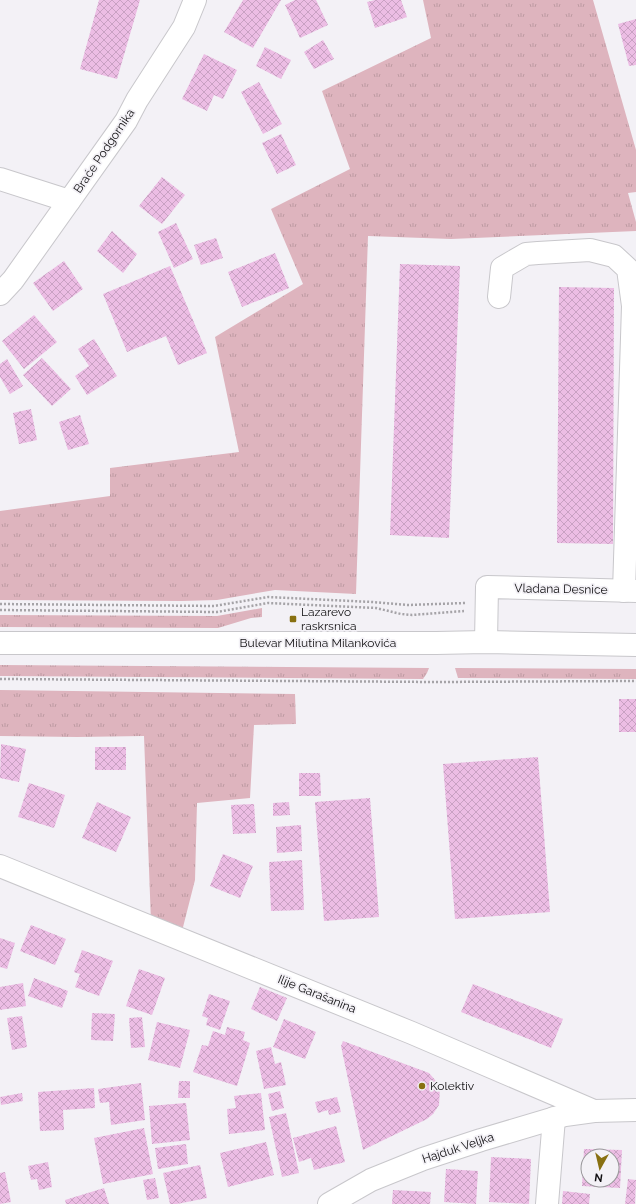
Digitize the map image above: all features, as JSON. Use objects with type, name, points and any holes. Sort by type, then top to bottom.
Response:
[{"type":"street","name":"Braće Podgornika","points":[[0,294],[14,280],[126,121],[137,100],[184,27],[195,0]]},
{"type":"street","points":[[0,179],[69,201]]},
{"type":"street","points":[[499,296],[502,268],[526,254],[590,250],[614,256],[628,269],[633,306],[630,591]]},
{"type":"street","name":"Vladana Desnice","points":[[486,599],[630,591]]},
{"type":"street","points":[[486,599],[486,642]]},
{"type":"street","name":"Bulevar Milutina Milankovića","points":[[0,643],[486,642],[636,645]]},
{"type":"street","name":"Ilije Garašanina","points":[[0,866],[412,1032],[594,1111],[636,1110]]},
{"type":"street","name":"Hajduk Veljka","points":[[329,1204],[371,1180],[423,1159],[554,1118],[594,1111]]},
{"type":"street","points":[[547,1204],[554,1118]]},
{"type":"path","points":[[0,604],[214,606],[268,597],[408,605],[486,599]]},
{"type":"path","points":[[0,610],[218,612],[268,603],[376,608],[412,615],[486,599]]},
{"type":"path","points":[[0,679],[636,682]]},
{"type":"green space","points":[[423,0],[593,0],[636,150],[636,192],[628,193],[636,222],[636,231],[451,239],[368,236],[356,594],[275,590],[217,600],[0,600],[0,511],[110,496],[110,468],[239,452],[215,337],[303,284],[271,209],[350,169],[322,91],[431,38]]},
{"type":"green space","points":[[262,608],[262,617],[251,618],[218,628],[0,627],[0,615],[217,616]]},
{"type":"green space","points":[[0,665],[429,668],[423,679],[0,676]]},
{"type":"green space","points":[[455,668],[636,669],[636,679],[458,678]]},
{"type":"green space","points":[[0,690],[295,694],[296,724],[254,725],[250,798],[197,803],[195,880],[181,935],[151,922],[144,736],[0,736]]},
{"type":"building","points":[[99,0],[140,0],[117,79],[80,69]]},
{"type":"building","points":[[243,0],[281,0],[253,48],[224,32]]},
{"type":"building","points":[[295,0],[316,0],[328,25],[300,38],[285,5]]},
{"type":"building","points":[[375,0],[401,0],[407,17],[375,28],[367,2]]},
{"type":"building","points":[[636,19],[636,65],[629,66],[618,24]]},
{"type":"building","points":[[323,40],[334,59],[314,69],[304,52]]},
{"type":"building","points":[[265,47],[291,60],[281,79],[256,66]]},
{"type":"building","points":[[204,54],[237,70],[223,99],[214,95],[207,111],[182,99]]},
{"type":"building","points":[[259,82],[282,124],[263,134],[241,92]]},
{"type":"building","points":[[281,134],[296,165],[277,174],[262,143]]},
{"type":"building","points":[[162,177],[185,195],[162,224],[139,206]]},
{"type":"building","points":[[176,223],[193,259],[174,268],[158,232]]},
{"type":"building","points":[[112,231],[137,254],[123,273],[97,251]]},
{"type":"building","points":[[216,238],[223,258],[201,265],[194,245]]},
{"type":"building","points":[[275,253],[289,288],[242,307],[228,272]]},
{"type":"building","points":[[64,261],[83,289],[53,311],[33,283]]},
{"type":"building","points":[[400,264],[460,266],[449,538],[390,535]]},
{"type":"building","points":[[170,266],[207,353],[178,365],[166,336],[127,352],[103,294]]},
{"type":"building","points":[[559,287],[614,288],[613,544],[557,543]]},
{"type":"building","points":[[34,315],[57,342],[24,369],[2,341]]},
{"type":"building","points":[[94,339],[117,376],[87,395],[75,376],[89,366],[78,349]]},
{"type":"building","points":[[42,358],[71,389],[52,406],[23,375]]},
{"type":"building","points":[[7,359],[23,386],[10,394],[0,377],[0,364]]},
{"type":"building","points":[[31,409],[37,440],[19,444],[13,413]]},
{"type":"building","points":[[80,415],[89,444],[68,450],[59,422]]},
{"type":"building","points":[[619,699],[636,699],[636,732],[619,732]]},
{"type":"building","points":[[1,744],[26,749],[19,782],[0,778]]},
{"type":"building","points":[[95,747],[126,747],[126,770],[95,770]]},
{"type":"building","points":[[538,757],[550,912],[455,919],[443,764]]},
{"type":"building","points":[[299,773],[320,773],[321,796],[299,796]]},
{"type":"building","points":[[29,783],[65,795],[54,828],[18,817]]},
{"type":"building","points":[[370,798],[379,917],[324,921],[315,802]]},
{"type":"building","points":[[97,802],[131,817],[116,852],[82,838]]},
{"type":"building","points":[[289,802],[290,815],[273,816],[273,803]]},
{"type":"building","points":[[254,804],[256,833],[233,834],[231,805]]},
{"type":"building","points":[[301,825],[302,851],[277,853],[276,827]]},
{"type":"building","points":[[223,854],[253,866],[240,898],[210,886]]},
{"type":"building","points":[[302,860],[304,910],[271,911],[269,862]]},
{"type":"building","points":[[31,925],[66,939],[55,965],[20,951]]},
{"type":"building","points":[[0,938],[15,943],[7,969],[0,967]]},
{"type":"building","points":[[82,950],[113,961],[99,996],[75,987],[80,974],[74,972]]},
{"type":"building","points":[[139,969],[165,978],[152,1015],[126,1006]]},
{"type":"building","points":[[34,978],[68,991],[62,1008],[28,996]]},
{"type":"building","points":[[23,983],[26,1006],[0,1010],[0,987]]},
{"type":"building","points":[[473,984],[563,1019],[551,1048],[461,1012]]},
{"type":"building","points":[[260,987],[287,998],[277,1021],[251,1009]]},
{"type":"building","points":[[209,994],[230,1001],[220,1030],[206,1025],[208,1018],[202,1016]]},
{"type":"building","points":[[92,1013],[115,1014],[113,1041],[91,1040]]},
{"type":"building","points":[[22,1016],[27,1047],[12,1050],[7,1018]]},
{"type":"building","points":[[142,1017],[145,1047],[131,1048],[129,1018]]},
{"type":"building","points":[[284,1019],[316,1032],[305,1059],[273,1047]]},
{"type":"building","points":[[157,1022],[190,1030],[180,1068],[148,1060]]},
{"type":"building","points":[[227,1027],[245,1032],[243,1040],[250,1043],[237,1086],[193,1072],[202,1045],[208,1046],[213,1031],[225,1035]]},
{"type":"building","points":[[343,1041],[429,1073],[440,1088],[439,1105],[433,1114],[427,1119],[363,1150],[341,1046]]},
{"type":"building","points":[[271,1047],[275,1064],[281,1062],[286,1085],[264,1089],[256,1051]]},
{"type":"building","points":[[179,1081],[190,1081],[190,1098],[178,1098]]},
{"type":"building","points":[[141,1083],[145,1120],[111,1125],[109,1102],[100,1103],[98,1089]]},
{"type":"building","points":[[94,1088],[95,1108],[63,1110],[64,1130],[40,1131],[38,1092]]},
{"type":"building","points":[[280,1091],[284,1108],[272,1111],[268,1094]]},
{"type":"building","points":[[22,1093],[23,1101],[1,1105],[0,1097]]},
{"type":"building","points":[[261,1093],[265,1130],[229,1134],[227,1109],[236,1108],[234,1096]]},
{"type":"building","points":[[337,1097],[341,1112],[329,1115],[328,1110],[318,1113],[315,1102]]},
{"type":"building","points":[[186,1103],[190,1140],[152,1144],[149,1106]]},
{"type":"building","points":[[286,1113],[299,1173],[282,1177],[269,1117]]},
{"type":"building","points":[[336,1126],[345,1162],[314,1170],[311,1158],[299,1162],[293,1138]]},
{"type":"building","points":[[144,1128],[153,1174],[103,1184],[94,1138]]},
{"type":"building","points":[[266,1142],[274,1175],[228,1187],[220,1153]]},
{"type":"building","points":[[186,1144],[188,1164],[158,1169],[155,1148]]},
{"type":"building","points":[[620,1150],[622,1150],[620,1188]]},
{"type":"building","points":[[491,1157],[531,1159],[529,1204],[489,1202]]},
{"type":"building","points":[[48,1162],[52,1187],[39,1190],[37,1179],[31,1180],[28,1166]]},
{"type":"building","points":[[200,1165],[207,1198],[170,1204],[163,1173]]},
{"type":"building","points":[[446,1169],[478,1171],[476,1204],[444,1202]]},
{"type":"building","points":[[5,1172],[11,1202],[0,1204],[0,1173]]},
{"type":"building","points":[[155,1178],[159,1198],[147,1200],[143,1180]]},
{"type":"building","points":[[628,1179],[636,1180],[635,1204],[625,1204]]},
{"type":"building","points":[[104,1188],[109,1204],[66,1204],[65,1200]]},
{"type":"building","points":[[393,1190],[431,1192],[430,1204],[392,1204]]},
{"type":"building","points":[[563,1191],[590,1194],[589,1204],[562,1204]]},
{"type":"place","name":"Lazarevo raskrsnica","points":[[293,619]]},
{"type":"place","name":"Kolektiv","points":[[422,1086]]}]
